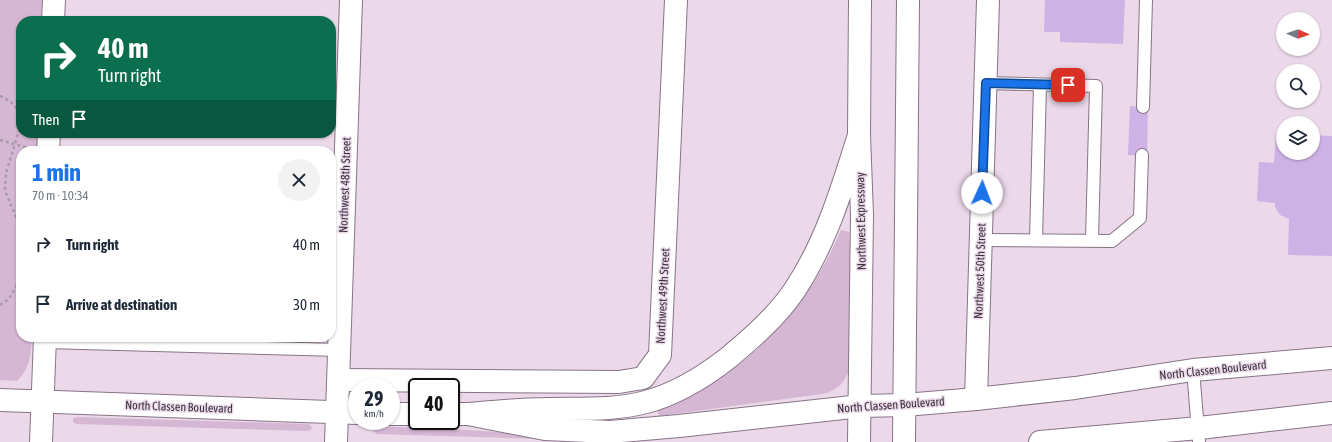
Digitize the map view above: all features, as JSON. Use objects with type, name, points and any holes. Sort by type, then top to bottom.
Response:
[{"type":"main road","points":[[54,0],[54,16]]},
{"type":"main road","name":"Northwest 48th Street","points":[[336,442],[347,413],[338,380],[340,350],[337,230],[351,0]]},
{"type":"main road","name":"Northwest 49th Street","points":[[338,380],[619,382],[643,378],[660,355],[676,0]]},
{"type":"main road","name":"Northwest Expressway","points":[[859,442],[861,406],[862,215],[859,134],[860,0]]},
{"type":"main road","points":[[904,442],[908,0]]},
{"type":"main road","name":"Northwest 50th Street","points":[[976,399],[988,0]]},
{"type":"main road","points":[[460,414],[543,409],[574,410],[613,408],[647,402],[682,388],[715,368],[743,346],[769,321],[793,291],[817,251],[838,201],[859,134]]},
{"type":"main road","points":[[41,442],[45,342]]},
{"type":"main road","name":"North Classen Boulevard","points":[[460,414],[545,430],[610,432],[861,406],[905,405],[976,399],[1076,388],[1192,370],[1332,358]]},
{"type":"main road","name":"North Classen Boulevard","points":[[0,400],[347,413]]},
{"type":"main road","points":[[1040,442],[1199,435],[1332,414]]},
{"type":"lane","points":[[1143,107],[1146,0]]},
{"type":"lane","points":[[986,83],[1096,86],[1092,240]]},
{"type":"lane","points":[[1036,240],[1040,85]]},
{"type":"lane","points":[[981,240],[1112,241],[1140,218],[1142,155]]},
{"type":"lane","points":[[232,342],[313,343],[340,350]]},
{"type":"lane","points":[[1192,370],[1199,435]]},
{"type":"path","points":[[0,96],[7,99],[16,108]]},
{"type":"path","points":[[16,138],[6,173],[5,191],[16,218]]},
{"type":"path","points":[[0,140],[14,145]]},
{"type":"path","points":[[0,305],[9,299],[16,287]]},
{"type":"shaded area","points":[[0,0],[42,0],[41,16],[16,16],[16,138],[38,138],[37,146],[16,146],[16,342],[31,342],[29,361],[25,371],[17,381],[0,380]]},
{"type":"shaded area","points":[[841,230],[849,232],[851,256],[849,371],[839,386],[832,391],[822,394],[659,416],[657,408],[686,398],[711,384],[735,368],[758,349],[798,305],[815,281]]},
{"type":"shaded area","points":[[73,418],[309,424],[312,427],[311,430],[307,431],[76,424],[73,422]]},
{"type":"shaded area","points":[[400,427],[408,427],[408,430],[460,430],[544,435],[545,439],[377,434],[372,430],[400,430]]},
{"type":"building","points":[[1045,0],[1125,0],[1123,44],[1060,42],[1060,32],[1044,32]]},
{"type":"building","points":[[1130,106],[1148,107],[1147,156],[1128,155]]},
{"type":"building","points":[[1276,133],[1276,160],[1320,160],[1320,135],[1332,136],[1332,256],[1288,255],[1289,219],[1280,215],[1275,207],[1275,203],[1257,201],[1259,162],[1274,163]]},
{"type":"route","points":[[982,193],[986,83],[1068,85]]}]
